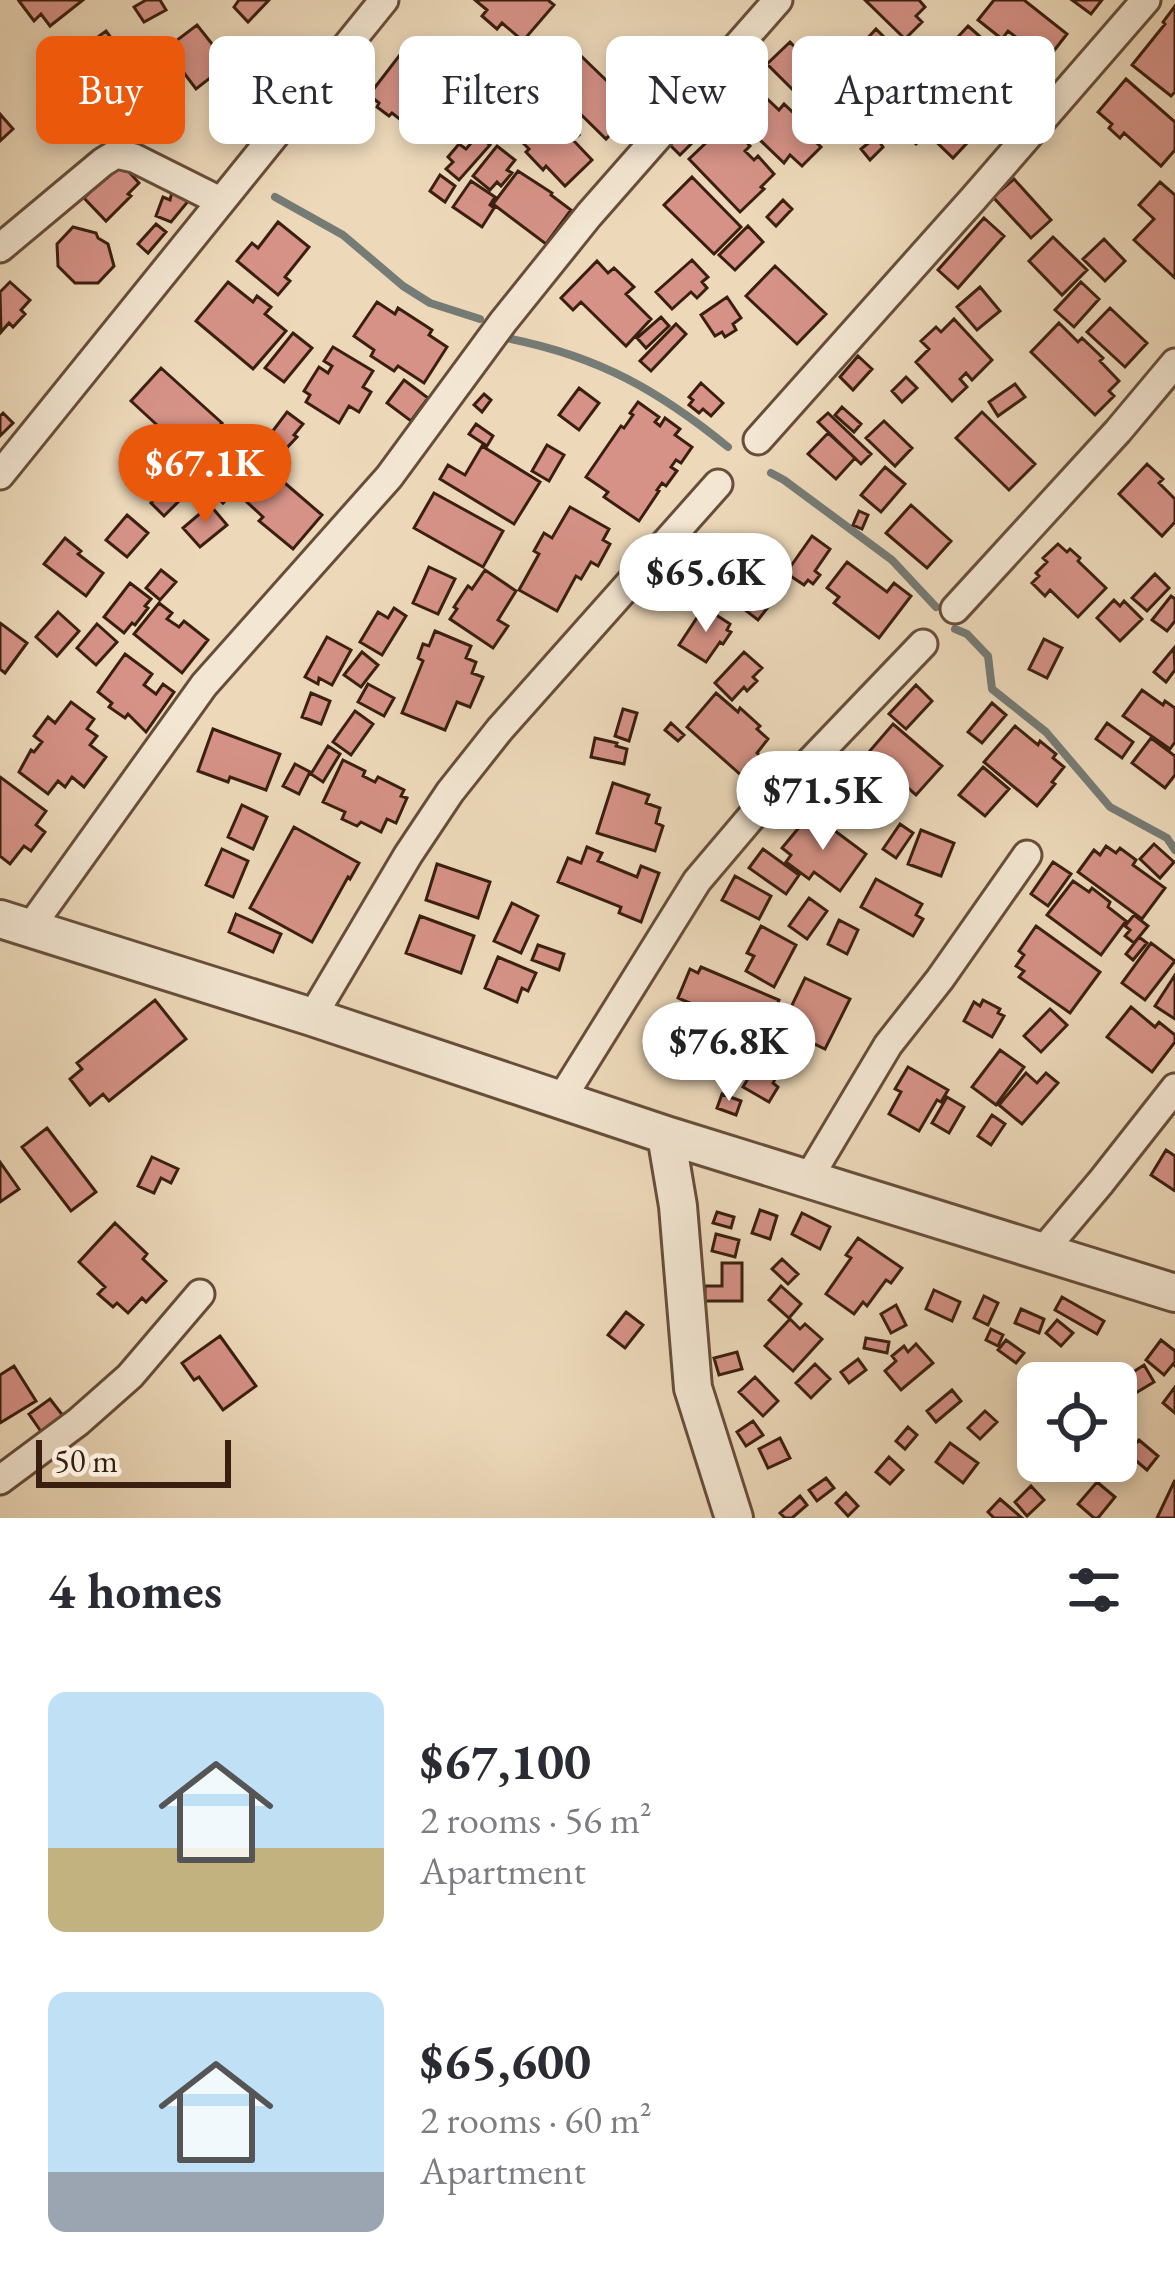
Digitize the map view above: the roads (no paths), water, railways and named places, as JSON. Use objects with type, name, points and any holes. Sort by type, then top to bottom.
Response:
[{"type":"street","points":[[0,475],[384,0]]},
{"type":"street","points":[[778,0],[589,215],[389,477],[204,685],[14,924],[1175,1293]]},
{"type":"street","points":[[758,440],[1146,0]]},
{"type":"street","points":[[0,248],[116,154],[134,158],[220,201]]},
{"type":"street","points":[[956,609],[1175,363]]},
{"type":"street","points":[[312,1017],[449,792],[718,484]]},
{"type":"street","points":[[560,1101],[697,881],[753,815],[923,644]]},
{"type":"street","points":[[808,1179],[888,1045],[1027,854]]},
{"type":"street","points":[[1042,1252],[1175,1088]]},
{"type":"street","points":[[666,1135],[678,1205],[693,1388],[734,1518]]},
{"type":"street","points":[[0,1480],[79,1422],[130,1376],[200,1294]]},
{"type":"waterway","points":[[275,197],[343,235],[430,303],[480,319]]},
{"type":"waterway","points":[[511,339],[572,355],[626,378],[728,447]]},
{"type":"waterway","points":[[771,473],[892,560],[936,607]]},
{"type":"waterway","points":[[955,629],[967,634],[988,656],[992,689],[1046,732],[1110,807],[1167,838],[1175,850]]}]
